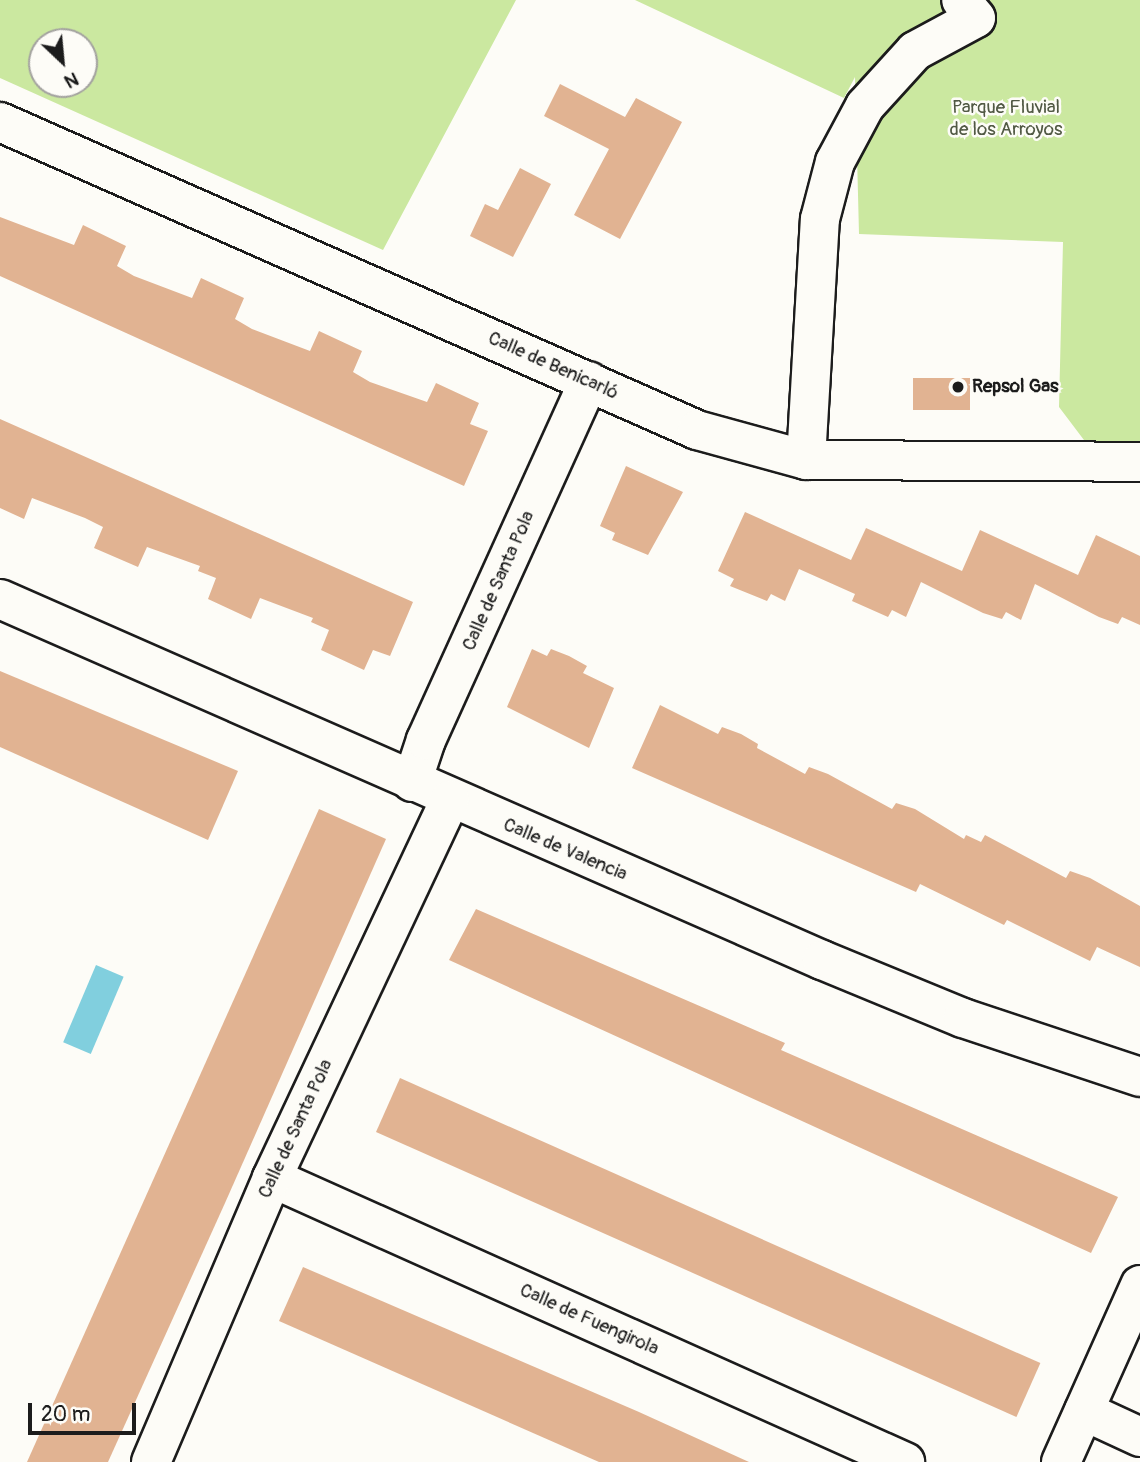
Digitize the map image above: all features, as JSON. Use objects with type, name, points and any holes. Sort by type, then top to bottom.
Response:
[{"type":"street","points":[[806,460],[820,219],[835,162],[865,106],[915,51],[976,18],[961,0]]},
{"type":"street","name":"Calle de Benicarló","points":[[0,122],[697,430],[806,460],[1140,462]]},
{"type":"street","name":"Calle de Santa Pola","points":[[412,782],[426,740],[589,381]]},
{"type":"street","name":"Calle de Valencia","points":[[0,599],[450,800],[962,1018],[1140,1077]]},
{"type":"street","name":"Calle de Santa Pola","points":[[151,1462],[272,1178],[450,800]]},
{"type":"street","name":"Calle de Fuengirola","points":[[272,1178],[905,1462]]},
{"type":"street","points":[[1060,1462],[1140,1285]]},
{"type":"street","points":[[1084,1411],[1140,1437]]},
{"type":"green space","points":[[0,0],[516,0],[383,250],[45,98],[98,98],[98,28],[28,28],[28,91],[0,78]]},
{"type":"green space","name":"Parque Fluvial de los Arroyos","points":[[635,0],[1140,0],[1140,441],[1087,444],[1059,407],[1063,242],[859,234],[855,77],[844,98]]},
{"type":"water","points":[[96,965],[124,977],[91,1054],[63,1042]]},
{"type":"building","points":[[560,84],[625,117],[636,98],[682,122],[620,239],[574,215],[609,149],[544,116]]},
{"type":"building","points":[[520,168],[551,184],[513,257],[470,236],[485,204],[498,210]]},
{"type":"building","points":[[0,217],[74,245],[83,225],[126,246],[117,266],[134,276],[192,298],[201,278],[244,298],[235,319],[252,329],[310,351],[319,331],[362,351],[353,372],[370,382],[427,402],[436,383],[479,403],[470,424],[488,431],[464,486],[0,276]]},
{"type":"building","name":"Repsol Gas","points":[[913,378],[970,378],[970,410],[913,410]]},
{"type":"building","points":[[0,419],[413,602],[390,656],[373,650],[364,670],[321,650],[329,630],[311,622],[313,618],[260,598],[251,619],[208,599],[216,578],[198,571],[200,566],[147,547],[138,567],[94,548],[103,527],[32,498],[24,519],[0,508]]},
{"type":"building","points":[[626,466],[683,492],[648,555],[612,540],[615,533],[600,526]]},
{"type":"building","points":[[745,512],[851,560],[866,528],[962,571],[980,530],[1078,575],[1096,535],[1140,556],[1140,625],[1122,617],[1118,624],[1099,617],[1035,584],[1021,620],[1006,612],[1002,619],[983,613],[921,582],[906,617],[892,610],[888,617],[852,601],[855,594],[799,569],[785,601],[771,594],[767,601],[730,586],[734,579],[718,571]]},
{"type":"building","points":[[532,649],[547,656],[551,649],[569,656],[587,666],[583,673],[614,688],[589,748],[507,707]]},
{"type":"building","points":[[0,671],[238,771],[208,840],[0,747]]},
{"type":"building","points":[[660,705],[718,734],[722,727],[741,734],[758,744],[757,748],[805,774],[809,767],[828,774],[892,809],[896,803],[915,809],[964,839],[966,835],[981,842],[985,835],[1066,878],[1070,871],[1090,878],[1140,906],[1140,967],[1097,947],[1090,961],[1007,920],[1004,925],[920,884],[916,892],[632,768]]},
{"type":"building","points":[[319,809],[386,839],[225,1203],[108,1462],[27,1462]]},
{"type":"building","points":[[476,909],[785,1043],[781,1050],[1118,1197],[1091,1253],[449,960]]},
{"type":"building","points":[[400,1078],[1040,1363],[1016,1417],[376,1132]]},
{"type":"building","points":[[303,1267],[749,1462],[599,1462],[279,1321]]},
{"type":"place","name":"Repsol Gas","points":[[958,387]]}]
